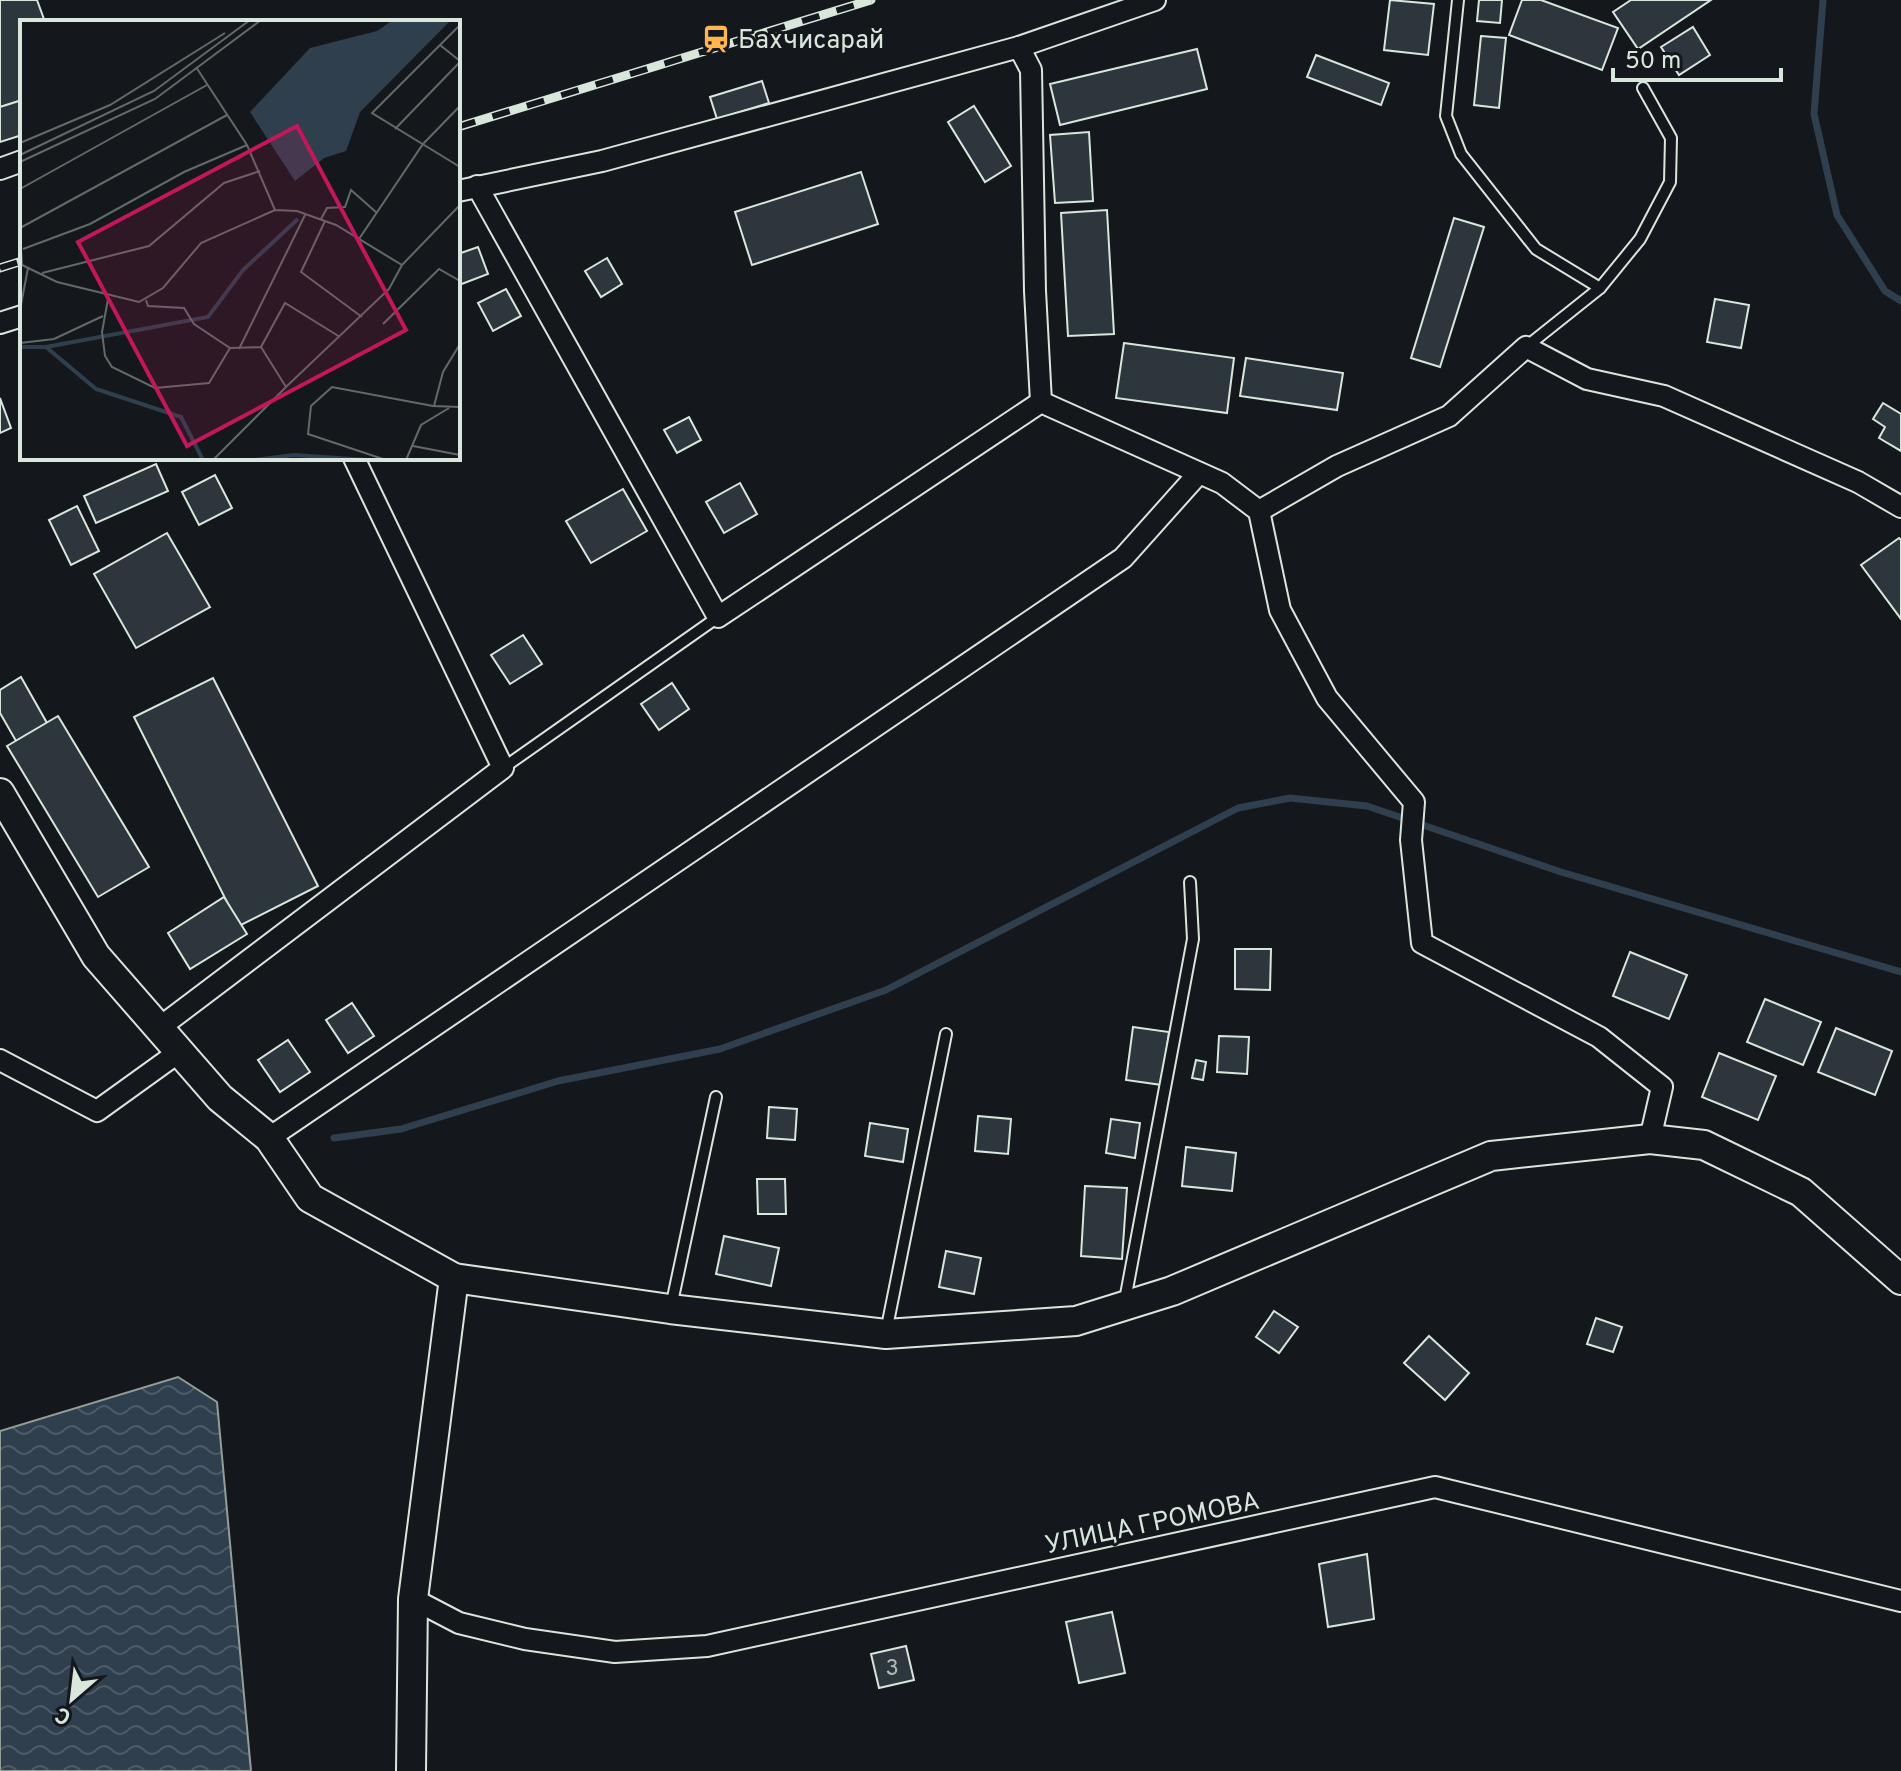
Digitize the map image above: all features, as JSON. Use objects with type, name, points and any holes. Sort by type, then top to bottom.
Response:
[{"type":"main road","points":[[0,793],[96,956],[220,1098],[269,1138],[310,1198],[454,1278],[670,1309],[886,1334],[1076,1321],[1172,1291],[1491,1156],[1650,1139],[1704,1145],[1801,1192],[1901,1280]]},
{"type":"main road","points":[[411,1771],[413,1599],[454,1278]]},
{"type":"street","points":[[1041,402],[718,617],[467,189],[602,161],[1019,47],[1155,0]]},
{"type":"street","points":[[1019,47],[1031,70],[1035,291],[1041,402]]},
{"type":"street","points":[[0,169],[20,162]]},
{"type":"street","points":[[0,323],[20,317]]},
{"type":"street","points":[[1259,511],[1337,466],[1449,416],[1526,347],[1587,379],[1664,396],[1858,482],[1901,507]]},
{"type":"street","points":[[1041,402],[1222,483],[1259,511],[1280,610],[1327,698],[1414,802],[1411,840],[1422,943],[1599,1037],[1662,1087],[1650,1139]]},
{"type":"street","points":[[159,1028],[503,768],[355,460]]},
{"type":"street","points":[[269,1138],[1123,558],[1199,473]]},
{"type":"street","points":[[0,1060],[97,1111],[179,1052]]},
{"type":"street","name":"УЛИЦА ГРОМОВА","points":[[413,1599],[459,1623],[525,1639],[615,1652],[707,1646],[1435,1487],[1901,1601]]},
{"type":"lane","points":[[1458,0],[1446,116],[1461,154],[1536,249],[1600,288]]},
{"type":"lane","points":[[1526,347],[1600,288],[1640,239],[1670,182],[1671,138],[1643,88]]},
{"type":"lane","points":[[503,768],[718,617]]},
{"type":"lane","points":[[1124,1306],[1193,939],[1190,882]]},
{"type":"lane","points":[[886,1334],[946,1034]]},
{"type":"lane","points":[[670,1309],[716,1097]]},
{"type":"water","points":[[178,1377],[217,1402],[251,1771],[0,1771],[0,1431]]},
{"type":"building","points":[[0,0],[37,0],[44,20],[20,20],[20,101],[0,107]]},
{"type":"building","points":[[1390,0],[1434,4],[1428,55],[1384,50]]},
{"type":"building","points":[[1479,0],[1502,0],[1500,23],[1477,21]]},
{"type":"building","points":[[1522,0],[1541,0],[1618,28],[1602,70],[1509,35]]},
{"type":"building","points":[[1631,0],[1711,0],[1638,49],[1613,12]]},
{"type":"building","points":[[1693,27],[1710,55],[1679,75],[1661,47]]},
{"type":"building","points":[[1481,36],[1506,38],[1499,108],[1474,105]]},
{"type":"building","points":[[1197,49],[1207,89],[1060,125],[1050,84]]},
{"type":"building","points":[[1316,55],[1389,83],[1381,105],[1307,77]]},
{"type":"building","points":[[762,81],[769,103],[717,119],[710,97]]},
{"type":"building","points":[[20,101],[20,136],[0,142],[0,107]]},
{"type":"building","points":[[974,106],[1011,166],[985,182],[948,122]]},
{"type":"building","points":[[1089,132],[1093,201],[1055,203],[1050,135]]},
{"type":"building","points":[[861,172],[878,224],[752,265],[735,212]]},
{"type":"building","points":[[1107,210],[1114,334],[1068,336],[1061,213]]},
{"type":"building","points":[[1454,218],[1484,227],[1440,367],[1411,358]]},
{"type":"building","points":[[478,247],[488,274],[460,285],[460,253]]},
{"type":"building","points":[[607,258],[622,284],[601,297],[585,271]]},
{"type":"building","points":[[506,289],[521,316],[493,331],[478,303]]},
{"type":"building","points":[[1715,299],[1749,305],[1741,348],[1707,342]]},
{"type":"building","points":[[1124,343],[1234,358],[1227,413],[1116,398]]},
{"type":"building","points":[[1246,358],[1343,373],[1337,410],[1240,396]]},
{"type":"building","points":[[0,398],[11,428],[0,433]]},
{"type":"building","points":[[1883,403],[1901,414],[1901,451],[1879,438],[1885,427],[1873,419]]},
{"type":"building","points":[[689,417],[701,440],[677,453],[664,430]]},
{"type":"building","points":[[156,464],[168,491],[96,523],[84,496]]},
{"type":"building","points":[[215,475],[232,508],[199,525],[182,492]]},
{"type":"building","points":[[740,483],[757,514],[724,533],[706,502]]},
{"type":"building","points":[[623,489],[647,531],[591,563],[566,521]]},
{"type":"building","points":[[77,506],[99,551],[71,565],[49,520]]},
{"type":"building","points":[[167,533],[210,607],[136,648],[94,574]]},
{"type":"building","points":[[1899,538],[1901,540],[1901,619],[1861,565]]},
{"type":"building","points":[[523,635],[542,664],[510,684],[491,655]]},
{"type":"building","points":[[21,677],[47,723],[16,741],[0,713],[0,690]]},
{"type":"building","points":[[213,678],[318,886],[239,926],[134,717]]},
{"type":"building","points":[[672,683],[689,709],[659,730],[641,704]]},
{"type":"building","points":[[58,716],[149,867],[98,897],[7,746]]},
{"type":"building","points":[[224,897],[247,934],[190,969],[168,933]]},
{"type":"building","points":[[1235,949],[1271,949],[1270,990],[1235,989]]},
{"type":"building","points":[[1630,952],[1687,975],[1669,1019],[1613,996]]},
{"type":"building","points":[[1765,999],[1821,1022],[1803,1065],[1747,1042]]},
{"type":"building","points":[[352,1003],[374,1036],[348,1053],[326,1020]]},
{"type":"building","points":[[1133,1027],[1169,1032],[1162,1085],[1126,1080]]},
{"type":"building","points":[[1836,1028],[1892,1051],[1875,1095],[1818,1072]]},
{"type":"building","points":[[1219,1036],[1249,1037],[1247,1074],[1217,1072]]},
{"type":"building","points":[[288,1040],[310,1072],[280,1092],[258,1060]]},
{"type":"building","points":[[1719,1053],[1776,1076],[1758,1120],[1702,1097]]},
{"type":"building","points":[[1196,1060],[1206,1062],[1203,1080],[1192,1078]]},
{"type":"building","points":[[769,1107],[797,1109],[795,1140],[767,1138]]},
{"type":"building","points":[[978,1116],[1011,1119],[1008,1154],[975,1151]]},
{"type":"building","points":[[1111,1119],[1140,1123],[1135,1158],[1106,1153]]},
{"type":"building","points":[[870,1123],[908,1129],[903,1162],[865,1156]]},
{"type":"building","points":[[1186,1147],[1236,1153],[1232,1191],[1182,1186]]},
{"type":"building","points":[[757,1179],[785,1179],[786,1214],[758,1214]]},
{"type":"building","points":[[1085,1186],[1127,1188],[1122,1259],[1081,1256]]},
{"type":"building","points":[[724,1236],[779,1248],[771,1286],[716,1274]]},
{"type":"building","points":[[946,1251],[981,1258],[974,1294],[939,1287]]},
{"type":"building","points":[[1274,1311],[1298,1327],[1279,1353],[1256,1337]]},
{"type":"building","points":[[1596,1318],[1622,1327],[1613,1352],[1587,1344]]},
{"type":"building","points":[[1429,1336],[1469,1373],[1445,1400],[1404,1363]]},
{"type":"building","points":[[1367,1554],[1374,1619],[1328,1627],[1319,1564]]},
{"type":"building","points":[[1112,1612],[1125,1673],[1079,1683],[1066,1622]]},
{"type":"building","points":[[906,1646],[914,1680],[879,1688],[871,1654]]},
{"type":"waterway","points":[[1823,0],[1814,114],[1837,215],[1885,291],[1901,301]]},
{"type":"waterway","points":[[334,1138],[401,1129],[558,1081],[720,1049],[886,990],[1238,808],[1290,798],[1367,806],[1561,872],[1901,972]]},
{"type":"railway","points":[[460,126],[871,0]]},
{"type":"railway","points":[[0,268],[20,262]]},
{"type":"place","name":"Бахчисарай","points":[[716,39]]}]
